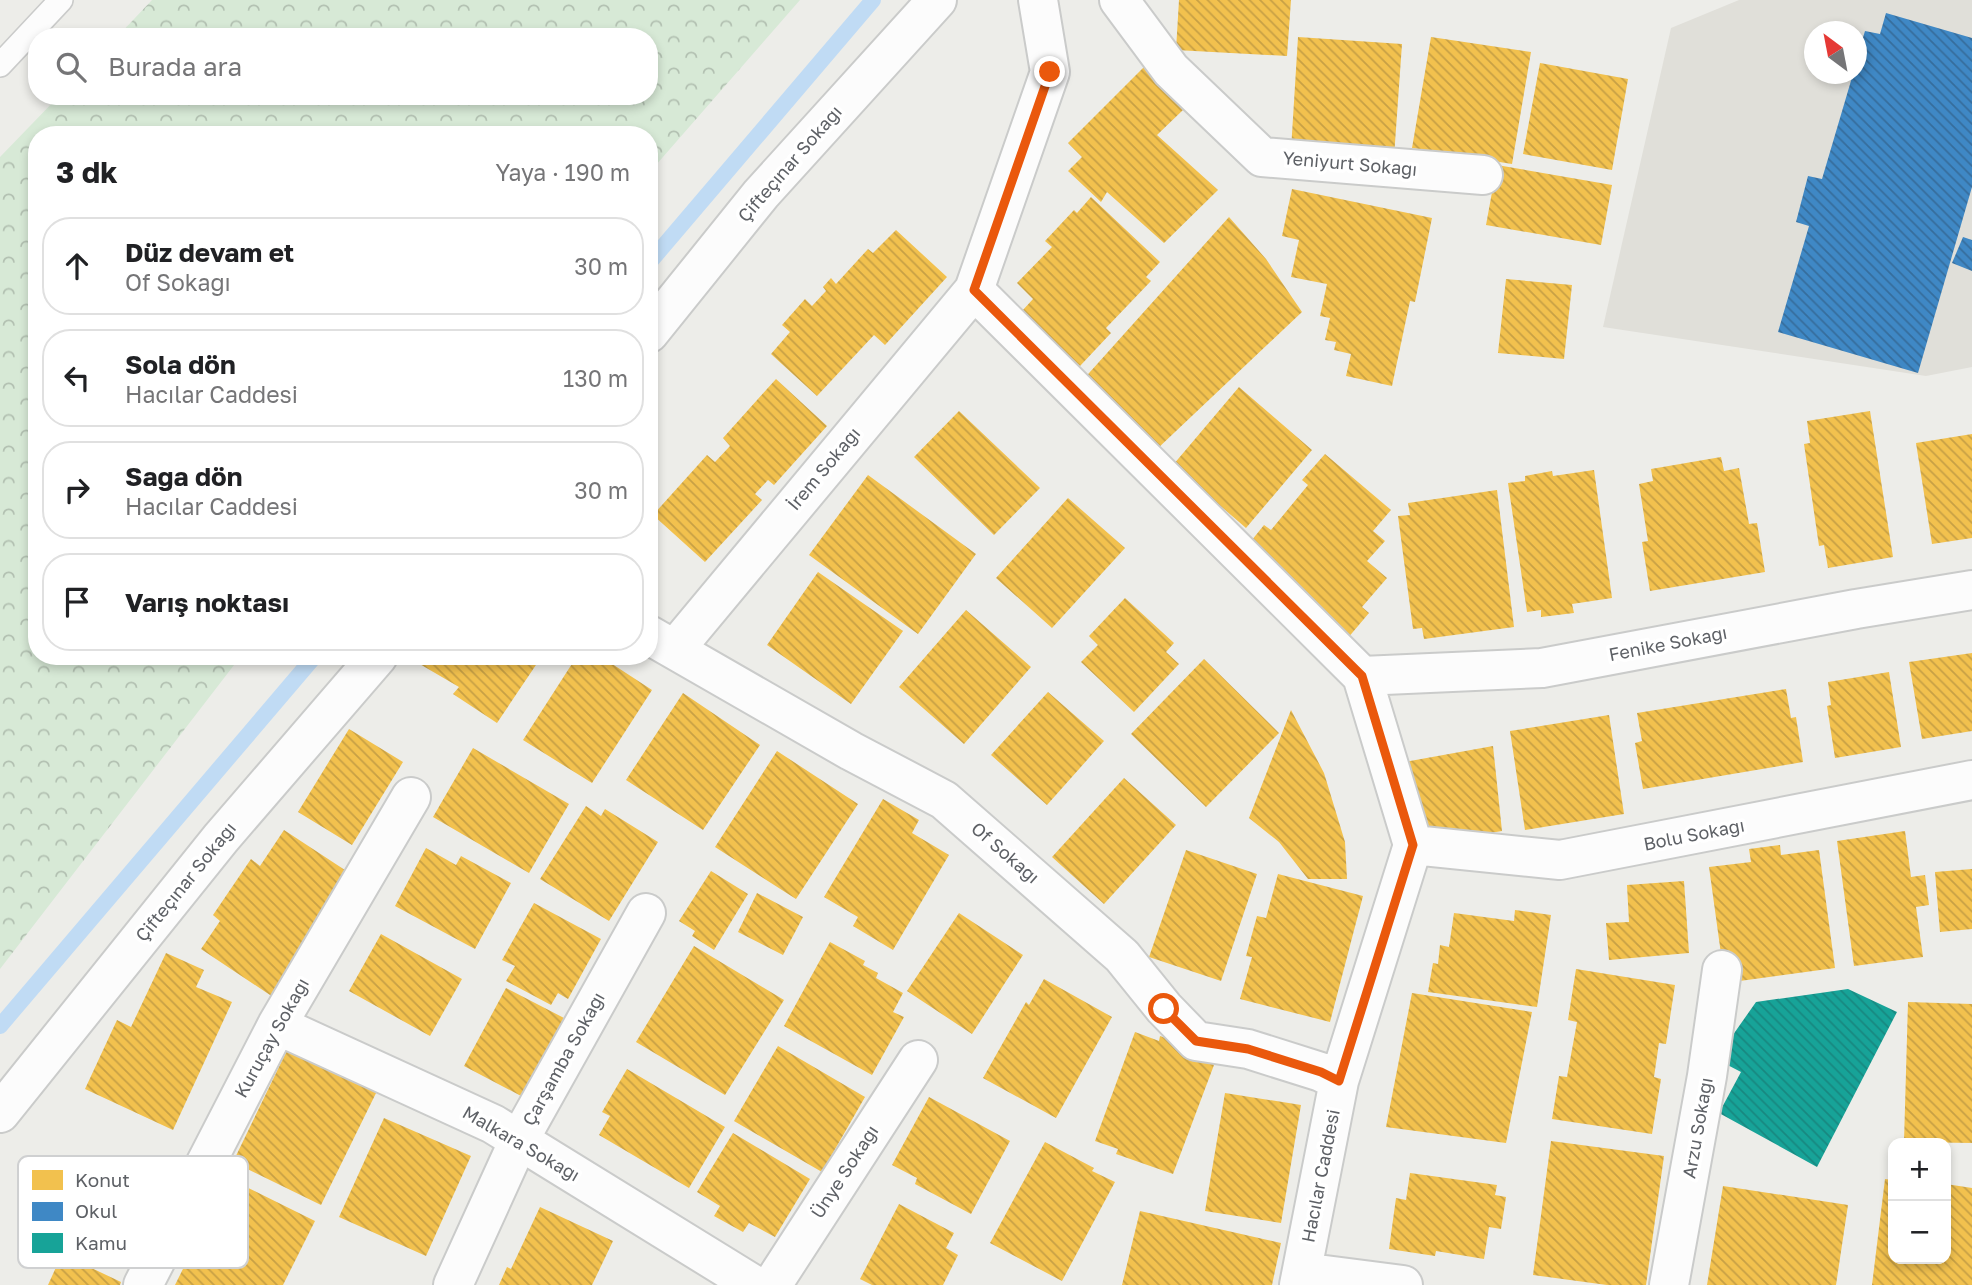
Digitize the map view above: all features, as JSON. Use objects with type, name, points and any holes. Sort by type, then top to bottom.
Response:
[{"type":"street","name":"Çifteçınar Sokağı","points":[[658,322],[761,194],[937,0]]},
{"type":"street","points":[[1038,0],[1050,72],[974,290],[1362,676],[1413,845]]},
{"type":"street","name":"Yeniyurt Sokağı","points":[[1119,0],[1171,70],[1262,157],[1483,175]]},
{"type":"street","name":"İrem Sokağı","points":[[662,642],[974,290]]},
{"type":"street","name":"Fenike Sokağı","points":[[1362,676],[1542,668],[1972,590]]},
{"type":"street","name":"Of Sokağı","points":[[662,642],[851,751],[944,800],[1122,956],[1164,1009],[1196,1041],[1248,1049],[1321,1072],[1339,1081]]},
{"type":"street","name":"Çifteçınar Sokağı","points":[[0,1113],[221,838],[370,665]]},
{"type":"street","name":"Bolu Sokağı","points":[[1413,845],[1560,860],[1972,780]]},
{"type":"street","name":"Kuruçay Sokağı","points":[[209,1156],[277,1025],[411,797]]},
{"type":"street","name":"Hacılar Caddesi","points":[[1301,1279],[1339,1081],[1413,845]]},
{"type":"street","name":"Çarşamba Sokağı","points":[[453,1285],[519,1140],[646,913]]},
{"type":"street","name":"Arzu Sokağı","points":[[1669,1285],[1707,1076],[1722,970]]},
{"type":"street","name":"Malkara Sokağı","points":[[277,1025],[493,1124],[754,1285]]},
{"type":"street","name":"Ünye Sokağı","points":[[772,1285],[918,1060]]},
{"type":"street","name":"Kuruçay Sokağı","points":[[143,1285],[152,1268]]},
{"type":"street","points":[[1301,1279],[1403,1285]]},
{"type":"lane","points":[[35,28],[61,0]]},
{"type":"lane","points":[[0,65],[28,35]]},
{"type":"shaded area","points":[[1739,0],[1972,0],[1972,367],[1926,376],[1603,327],[1671,28]]},
{"type":"green space","points":[[152,0],[800,0],[658,163],[658,126],[30,126],[50,105],[658,105],[658,28],[126,28]]},
{"type":"green space","points":[[28,128],[28,665],[234,665],[0,969],[0,157]]},
{"type":"building: Konut","points":[[1179,0],[1291,0],[1287,56],[1176,50]]},
{"type":"building: Konut","points":[[1298,37],[1402,44],[1394,157],[1291,150]]},
{"type":"building: Konut","points":[[1431,37],[1531,52],[1512,164],[1412,148]]},
{"type":"building: Konut","points":[[1540,63],[1628,79],[1612,170],[1523,154]]},
{"type":"building: Konut","points":[[1146,65],[1183,110],[1157,135],[1218,190],[1164,243],[1107,192],[1101,202],[1068,171],[1082,157],[1068,143]]},
{"type":"building: Konut","points":[[1497,165],[1612,185],[1601,245],[1486,225]]},
{"type":"building: Konut","points":[[1292,189],[1432,218],[1415,302],[1410,301],[1392,386],[1346,376],[1351,354],[1334,350],[1336,342],[1325,340],[1330,318],[1320,316],[1327,284],[1291,277],[1299,240],[1282,236]]},
{"type":"building: Konut","points":[[1091,197],[1160,262],[1146,277],[1151,281],[1106,328],[1111,333],[1080,366],[1022,311],[1033,299],[1017,283],[1052,247],[1045,241],[1074,210],[1077,213]]},
{"type":"building: Konut","points":[[1229,217],[1266,259],[1302,312],[1156,450],[1081,382]]},
{"type":"building: Konut","points":[[896,230],[947,277],[885,345],[874,335],[817,396],[771,354],[790,332],[782,325],[805,299],[812,306],[826,291],[823,287],[831,278],[836,284],[868,249],[873,253]]},
{"type":"building: Konut","points":[[1506,279],[1572,285],[1564,359],[1498,353]]},
{"type":"building: Konut","points":[[776,379],[827,426],[774,485],[768,480],[755,494],[762,500],[705,562],[658,520],[658,509],[707,455],[715,462],[730,446],[723,438]]},
{"type":"building: Konut","points":[[1239,387],[1312,450],[1246,528],[1173,465]]},
{"type":"building: Konut","points":[[959,411],[1040,488],[994,535],[914,457]]},
{"type":"building: Konut","points":[[1870,411],[1893,557],[1828,568],[1824,545],[1819,546],[1804,444],[1810,443],[1807,421]]},
{"type":"building: Konut","points":[[1972,434],[1972,538],[1932,544],[1916,443]]},
{"type":"building: Konut","points":[[1325,454],[1391,510],[1373,531],[1385,541],[1367,561],[1387,578],[1362,607],[1369,613],[1347,639],[1243,551],[1264,525],[1271,530],[1308,485],[1302,480]]},
{"type":"building: Konut","points":[[1721,457],[1724,471],[1739,468],[1749,524],[1757,523],[1765,572],[1650,591],[1642,542],[1648,541],[1639,484],[1653,481],[1651,469]]},
{"type":"building: Konut","points":[[1594,470],[1612,598],[1572,604],[1574,613],[1541,617],[1541,610],[1527,612],[1508,483],[1525,481],[1525,476],[1552,471],[1553,476]]},
{"type":"building: Konut","points":[[868,475],[976,554],[918,634],[809,555]]},
{"type":"building: Konut","points":[[1497,490],[1514,627],[1424,639],[1422,628],[1413,629],[1398,516],[1410,515],[1408,503]]},
{"type":"building: Konut","points":[[1068,498],[1125,548],[1052,628],[996,578]]},
{"type":"building: Konut","points":[[818,572],[903,631],[851,704],[767,645]]},
{"type":"building: Konut","points":[[1125,598],[1174,643],[1166,652],[1179,664],[1134,712],[1081,662],[1098,645],[1089,636]]},
{"type":"building: Konut","points":[[966,610],[1031,667],[964,744],[899,687]]},
{"type":"building: Konut","points":[[1972,653],[1972,731],[1922,739],[1909,662]]},
{"type":"building: Konut","points":[[1204,659],[1279,733],[1206,807],[1131,734]]},
{"type":"building: Konut","points":[[421,665],[536,665],[497,723],[453,694],[459,687]]},
{"type":"building: Konut","points":[[571,665],[614,665],[652,690],[592,783],[523,740]]},
{"type":"building: Konut","points":[[1889,672],[1901,747],[1835,758],[1827,706],[1831,705],[1828,682]]},
{"type":"building: Konut","points":[[1786,689],[1791,718],[1796,717],[1803,762],[1643,789],[1635,743],[1642,741],[1637,713]]},
{"type":"building: Konut","points":[[1048,692],[1104,741],[1047,805],[991,755]]},
{"type":"building: Konut","points":[[683,693],[760,745],[703,830],[626,780]]},
{"type":"building: Konut","points":[[1291,710],[1324,773],[1345,842],[1347,879],[1308,879],[1279,842],[1249,818]]},
{"type":"building: Konut","points":[[1609,715],[1624,814],[1525,830],[1510,731]]},
{"type":"building: Konut","points":[[349,729],[403,762],[352,845],[298,812]]},
{"type":"building: Konut","points":[[1493,746],[1502,831],[1436,842],[1399,763]]},
{"type":"building: Konut","points":[[473,748],[569,804],[529,873],[433,817]]},
{"type":"building: Konut","points":[[777,751],[858,804],[796,899],[715,847]]},
{"type":"building: Konut","points":[[1124,778],[1176,825],[1104,904],[1052,857]]},
{"type":"building: Konut","points":[[883,799],[919,820],[912,833],[949,855],[893,950],[853,926],[858,917],[824,897]]},
{"type":"building: Konut","points":[[586,806],[601,816],[605,809],[658,842],[609,921],[540,879]]},
{"type":"building: Konut","points":[[284,830],[354,876],[273,997],[201,949],[220,921],[213,915],[251,859],[260,866]]},
{"type":"building: Konut","points":[[1905,831],[1911,877],[1925,875],[1929,905],[1916,907],[1923,957],[1854,966],[1837,841]]},
{"type":"building: Konut","points":[[1780,845],[1781,855],[1819,850],[1835,968],[1725,983],[1709,867],[1751,862],[1749,849]]},
{"type":"building: Konut","points":[[426,848],[456,865],[461,856],[511,883],[475,949],[395,906]]},
{"type":"building: Konut","points":[[1186,850],[1257,874],[1221,981],[1149,957]]},
{"type":"building: Konut","points":[[1972,869],[1972,929],[1940,932],[1935,872]]},
{"type":"building: Konut","points":[[711,871],[748,894],[714,950],[692,936],[695,931],[679,921]]},
{"type":"building: Konut","points":[[1278,874],[1363,896],[1330,1022],[1240,999],[1252,957],[1246,956],[1257,916],[1266,918]]},
{"type":"building: Konut","points":[[1684,881],[1689,953],[1609,960],[1606,923],[1629,922],[1627,885]]},
{"type":"building: Konut","points":[[757,893],[803,917],[783,955],[738,932]]},
{"type":"building: Konut","points":[[534,903],[601,939],[568,999],[558,993],[551,1005],[506,981],[515,966],[502,960]]},
{"type":"building: Konut","points":[[1515,910],[1551,915],[1537,1007],[1428,992],[1433,963],[1438,964],[1440,945],[1449,947],[1454,913],[1514,921]]},
{"type":"building: Konut","points":[[959,913],[1023,955],[972,1034],[907,991]]},
{"type":"building: Konut","points":[[381,934],[462,979],[430,1036],[349,991]]},
{"type":"building: Konut","points":[[830,942],[865,961],[863,965],[878,973],[876,978],[903,993],[893,1012],[904,1017],[872,1075],[784,1026]]},
{"type":"building: Konut","points":[[694,946],[784,1000],[725,1095],[636,1042]]},
{"type":"building: Konut","points":[[166,953],[204,970],[196,987],[232,1002],[173,1130],[85,1089],[117,1020],[131,1027]]},
{"type":"building: Konut","points":[[1576,969],[1675,985],[1666,1044],[1659,1043],[1654,1077],[1661,1079],[1652,1134],[1552,1119],[1559,1076],[1567,1077],[1577,1022],[1568,1020]]},
{"type":"building: Konut","points":[[1044,979],[1112,1017],[1056,1118],[983,1078],[1026,1002],[1029,1005]]},
{"type":"building: Konut","points":[[506,988],[564,1018],[523,1097],[464,1066]]},
{"type":"building: Konut","points":[[1412,993],[1532,1012],[1506,1143],[1386,1127]]},
{"type":"building: Konut","points":[[1908,1002],[1972,1004],[1972,1143],[1951,1143],[1951,1138],[1904,1138]]},
{"type":"building: Konut","points":[[1135,1032],[1159,1041],[1160,1036],[1217,1057],[1173,1174],[1116,1154],[1118,1149],[1095,1141]]},
{"type":"building: Konut","points":[[291,1042],[380,1085],[321,1205],[248,1169],[248,1156],[236,1156]]},
{"type":"building: Konut","points":[[778,1046],[865,1097],[822,1172],[734,1121]]},
{"type":"building: Konut","points":[[627,1069],[725,1127],[689,1188],[599,1135],[610,1116],[602,1112]]},
{"type":"building: Konut","points":[[1225,1093],[1301,1105],[1281,1223],[1205,1211]]},
{"type":"building: Konut","points":[[929,1097],[1010,1141],[971,1214],[915,1184],[917,1178],[892,1165]]},
{"type":"building: Konut","points":[[384,1118],[471,1156],[426,1256],[339,1217]]},
{"type":"building: Konut","points":[[733,1133],[810,1179],[775,1237],[749,1223],[743,1232],[714,1216],[720,1206],[697,1192]]},
{"type":"building: Konut","points":[[1551,1141],[1664,1156],[1646,1285],[1607,1285],[1533,1275]]},
{"type":"building: Konut","points":[[1045,1142],[1115,1182],[1062,1281],[990,1243]]},
{"type":"building: Konut","points":[[1410,1173],[1497,1185],[1495,1195],[1506,1197],[1501,1229],[1489,1227],[1484,1259],[1436,1251],[1435,1256],[1389,1249],[1396,1198],[1406,1200]]},
{"type":"building: Konut","points":[[1885,1179],[1888,1179],[1888,1264],[1951,1264],[1951,1185],[1972,1188],[1972,1285],[1872,1285]]},
{"type":"building: Konut","points":[[1723,1186],[1848,1205],[1836,1285],[1707,1285]]},
{"type":"building: Konut","points":[[248,1188],[315,1221],[283,1285],[175,1285],[183,1268],[248,1268]]},
{"type":"building: Konut","points":[[899,1204],[954,1233],[946,1248],[958,1255],[943,1285],[872,1285],[860,1279]]},
{"type":"building: Konut","points":[[540,1207],[613,1241],[592,1285],[499,1285],[507,1267],[511,1269]]},
{"type":"building: Konut","points":[[1140,1211],[1281,1243],[1272,1285],[1122,1285]]},
{"type":"building: Konut","points":[[56,1268],[92,1268],[121,1282],[120,1285],[48,1285]]},
{"type":"building: Okul","points":[[1886,13],[1972,38],[1972,187],[1918,373],[1778,332],[1809,226],[1796,222],[1808,176],[1822,179],[1850,84],[1867,84],[1867,31],[1880,34]]},
{"type":"building: Okul","points":[[1963,237],[1972,240],[1972,271],[1952,263]]},
{"type":"building: Kamu","points":[[1848,989],[1897,1012],[1817,1167],[1719,1113],[1741,1072],[1716,1059],[1756,1002]]},
{"type":"waterway","points":[[658,252],[873,0]]},
{"type":"waterway","points":[[0,1026],[307,665]]},
{"type":"route","points":[[1050,72],[974,290],[1362,676],[1413,845],[1339,1081],[1321,1072],[1248,1049],[1196,1041],[1164,1009]]}]
